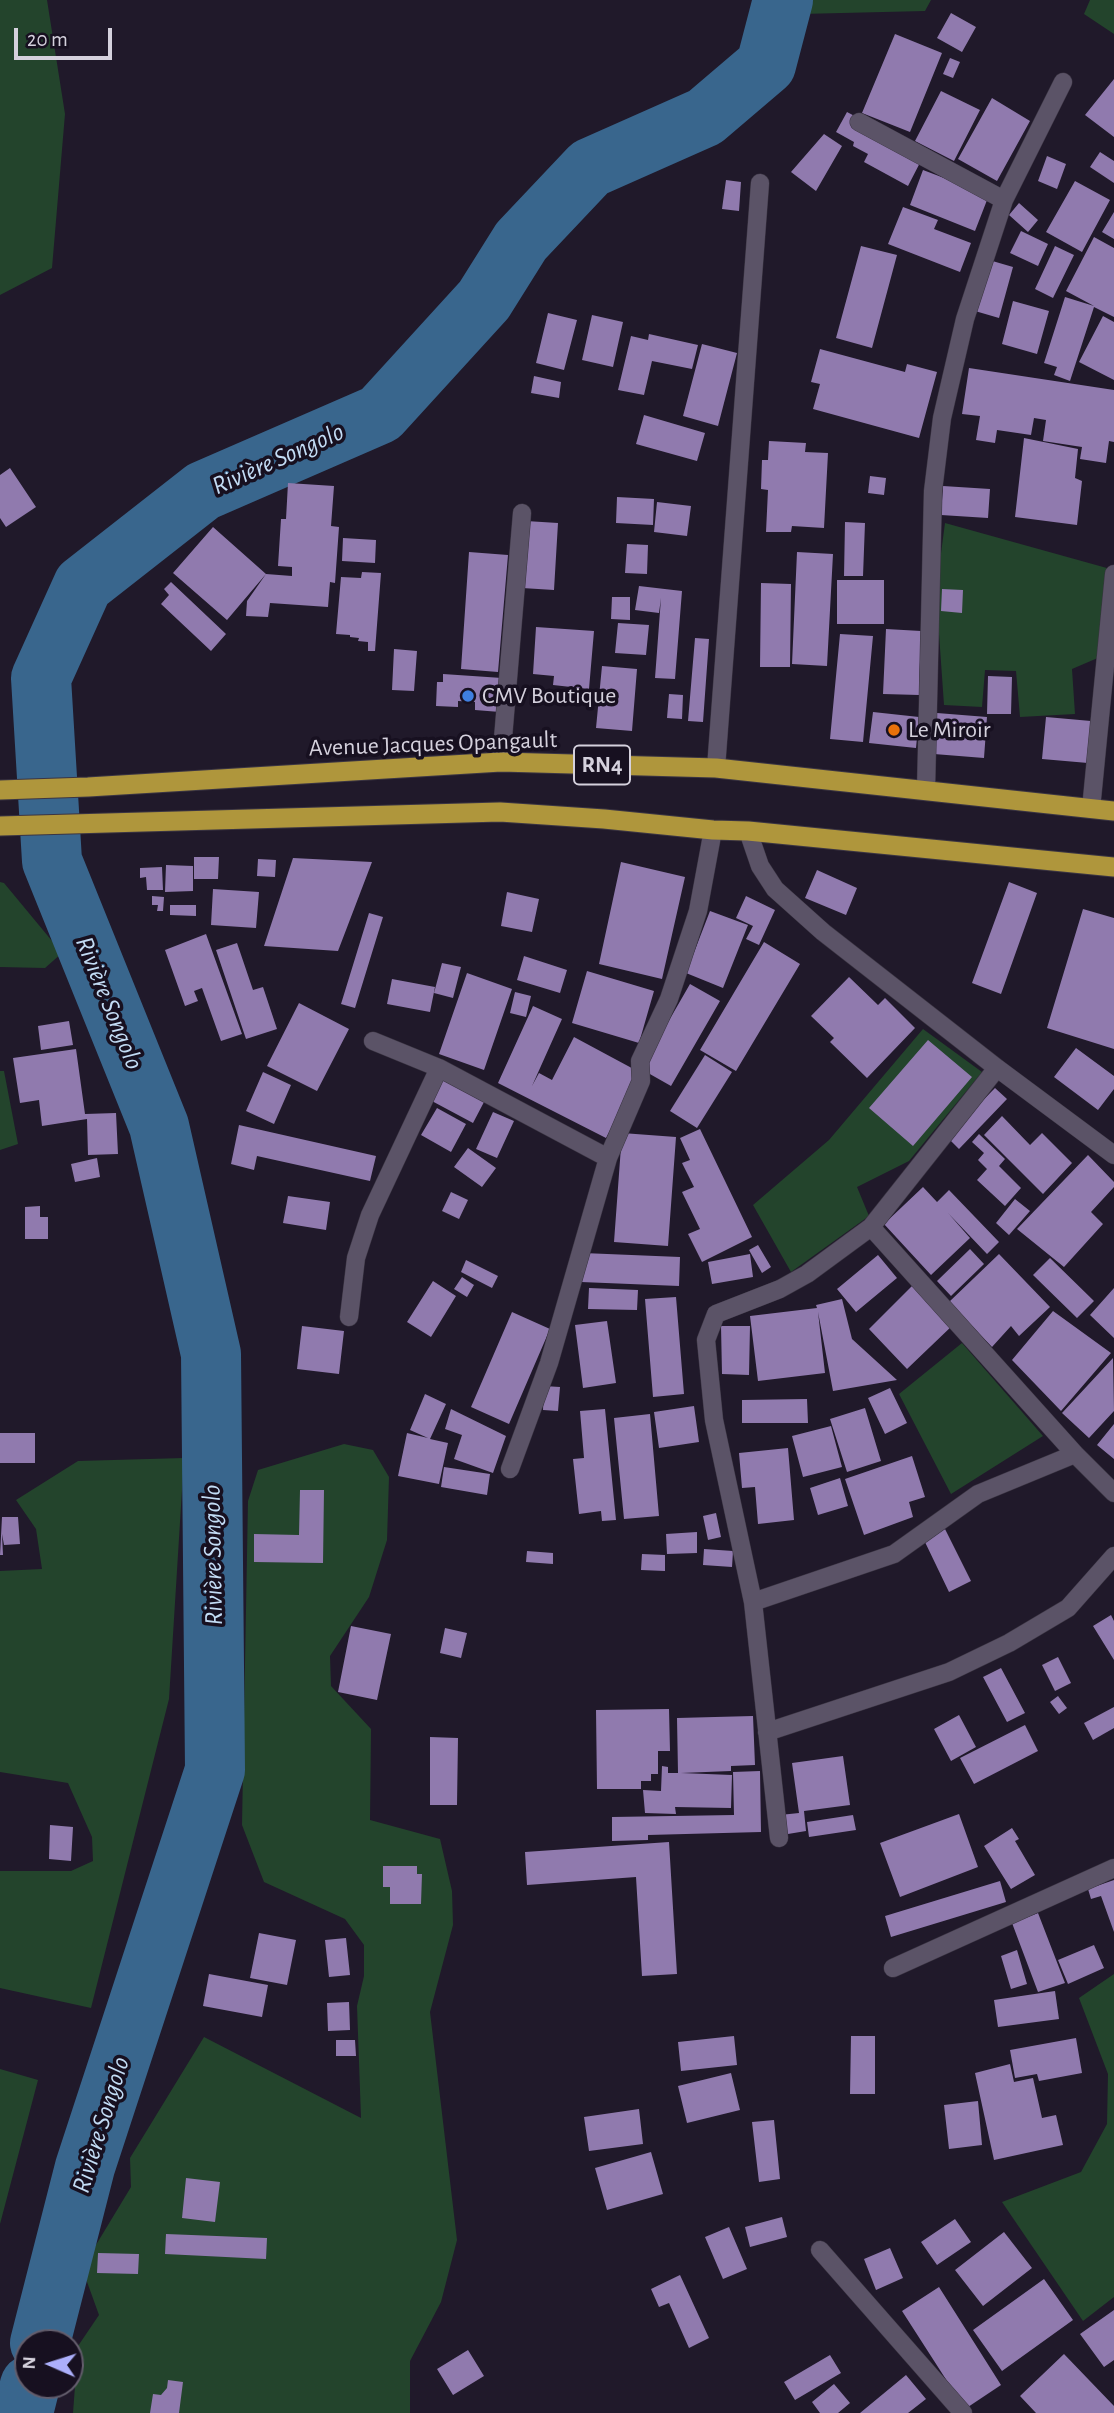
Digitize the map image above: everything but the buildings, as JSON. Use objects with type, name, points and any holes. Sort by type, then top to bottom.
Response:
[{"type":"highway","name":"Avenue Jacques Opangault","points":[[0,790],[501,762],[716,768],[1114,811]]},
{"type":"highway","name":"RN4","points":[[0,825],[500,812],[748,831],[1114,867]]},
{"type":"street","points":[[926,790],[933,491],[942,418],[965,319],[1004,200],[1063,82]]},
{"type":"street","points":[[859,122],[1004,200]]},
{"type":"street","points":[[716,768],[760,183]]},
{"type":"street","points":[[501,762],[522,513]]},
{"type":"street","points":[[1091,808],[1114,574]]},
{"type":"street","points":[[510,1469],[549,1363],[608,1158],[641,1081],[640,1061],[668,999],[698,911],[713,830]]},
{"type":"street","points":[[748,831],[760,866],[775,889],[823,932],[997,1068],[1114,1155]]},
{"type":"street","points":[[373,1041],[439,1068],[608,1158]]},
{"type":"street","points":[[348,1317],[356,1258],[370,1215],[439,1068]]},
{"type":"street","points":[[779,1838],[753,1602],[714,1420],[706,1340],[716,1314],[780,1289],[807,1275],[871,1227],[997,1068]]},
{"type":"street","points":[[871,1227],[1075,1454],[1114,1493]]},
{"type":"street","points":[[753,1602],[894,1554],[978,1494],[1075,1454]]},
{"type":"street","points":[[767,1732],[948,1672],[1009,1643],[1068,1608],[1111,1568]]},
{"type":"street","points":[[893,1968],[1114,1868]]},
{"type":"street","points":[[820,2250],[963,2413]]},
{"type":"green space","points":[[0,0],[47,0],[65,114],[52,268],[0,295]]},
{"type":"green space","points":[[756,0],[931,0],[925,11],[759,15]]},
{"type":"green space","points":[[1090,0],[1114,0],[1114,34],[1084,14]]},
{"type":"green space","points":[[945,523],[1114,570],[1114,651],[1072,669],[1075,714],[1020,717],[1016,671],[985,670],[982,707],[944,705],[936,591]]},
{"type":"green space","points":[[0,882],[4,883],[62,953],[45,968],[0,967]]},
{"type":"green space","points":[[923,1029],[982,1072],[909,1161],[857,1187],[869,1216],[791,1272],[753,1205],[829,1140]]},
{"type":"green space","points":[[0,1071],[4,1071],[18,1144],[0,1150]]},
{"type":"green space","points":[[962,1343],[1043,1436],[951,1494],[899,1394]]},
{"type":"green space","points":[[344,1444],[373,1450],[389,1477],[387,1540],[369,1597],[330,1656],[331,1686],[371,1729],[370,1820],[440,1839],[452,1891],[453,1925],[430,2012],[457,2240],[441,2302],[410,2361],[410,2413],[73,2413],[74,2399],[84,2399],[84,2337],[99,2315],[82,2268],[131,2187],[130,2158],[204,2037],[361,2118],[357,2006],[364,1976],[364,1945],[345,1919],[264,1882],[242,1825],[248,1501],[258,1470]]},
{"type":"green space","points":[[184,1458],[169,1699],[91,2008],[0,1988],[0,1871],[71,1871],[93,1861],[92,1837],[68,1783],[0,1772],[0,1571],[42,1569],[36,1529],[16,1500],[78,1461]]},
{"type":"green space","points":[[1114,1974],[1114,2297],[1083,2321],[1002,2202],[1081,2172],[1107,2124],[1108,2074],[1079,1998]]},
{"type":"green space","points":[[0,2069],[38,2080],[0,2224]]},
{"type":"waterway","name":"Rivière Songolo","points":[[44,2329],[85,2167],[215,1770],[211,1354],[159,1126],[52,861],[41,678],[83,585],[203,491],[380,414],[484,300],[521,241],[590,168],[705,117],[766,65],[783,0]]},
{"type":"waterway","name":"Rivière Songolo","points":[[23,2413],[26,2399]]},
{"type":"place","name":"CMV Boutique","points":[[468,696]]},
{"type":"place","name":"Le Miroir","points":[[894,730]]}]
